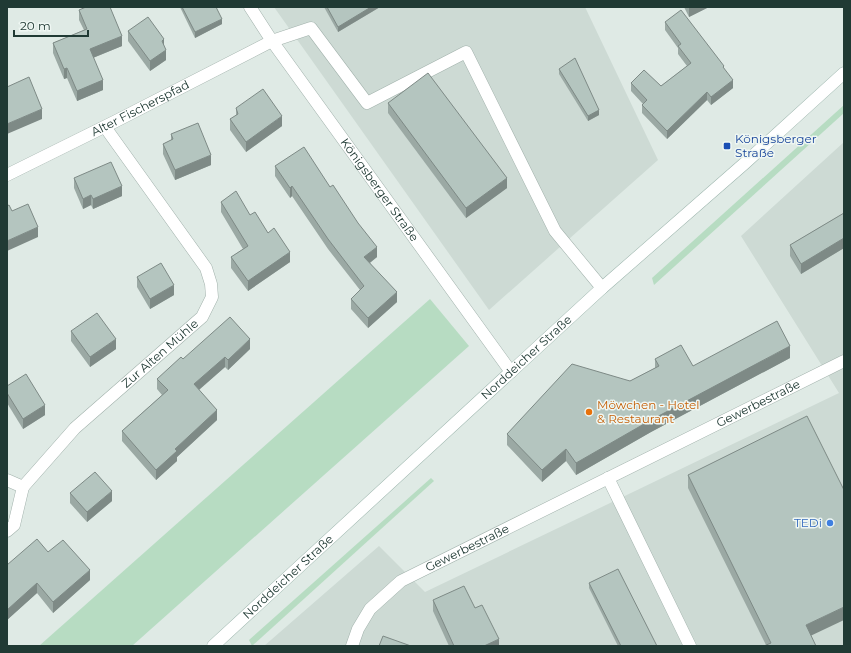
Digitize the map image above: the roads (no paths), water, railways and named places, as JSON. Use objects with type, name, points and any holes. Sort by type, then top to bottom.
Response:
[{"type":"street","name":"Königsberger Straße","points":[[250,7],[272,41],[511,372]]},
{"type":"street","name":"Alter Fischerspfad","points":[[7,175],[105,127],[272,41],[311,28],[367,103],[466,52],[555,231],[602,288]]},
{"type":"street","name":"Norddeicher Straße","points":[[213,646],[602,288],[745,163],[844,73]]},
{"type":"street","name":"Zur Alten Mühle","points":[[23,487],[75,428],[202,318],[212,297],[211,284],[206,268],[105,127]]},
{"type":"street","name":"Gewerbestraße","points":[[352,646],[358,629],[370,609],[401,581],[844,360]]},
{"type":"street","points":[[608,478],[690,646]]},
{"type":"street","points":[[7,480],[23,487],[14,525],[7,531]]},
{"type":"place","name":"Königsberger Straße","points":[[727,146]]},
{"type":"place","name":"Möwchen - Hotel & Restaurant","points":[[589,412]]},
{"type":"place","name":"TEDi","points":[[830,523]]}]
